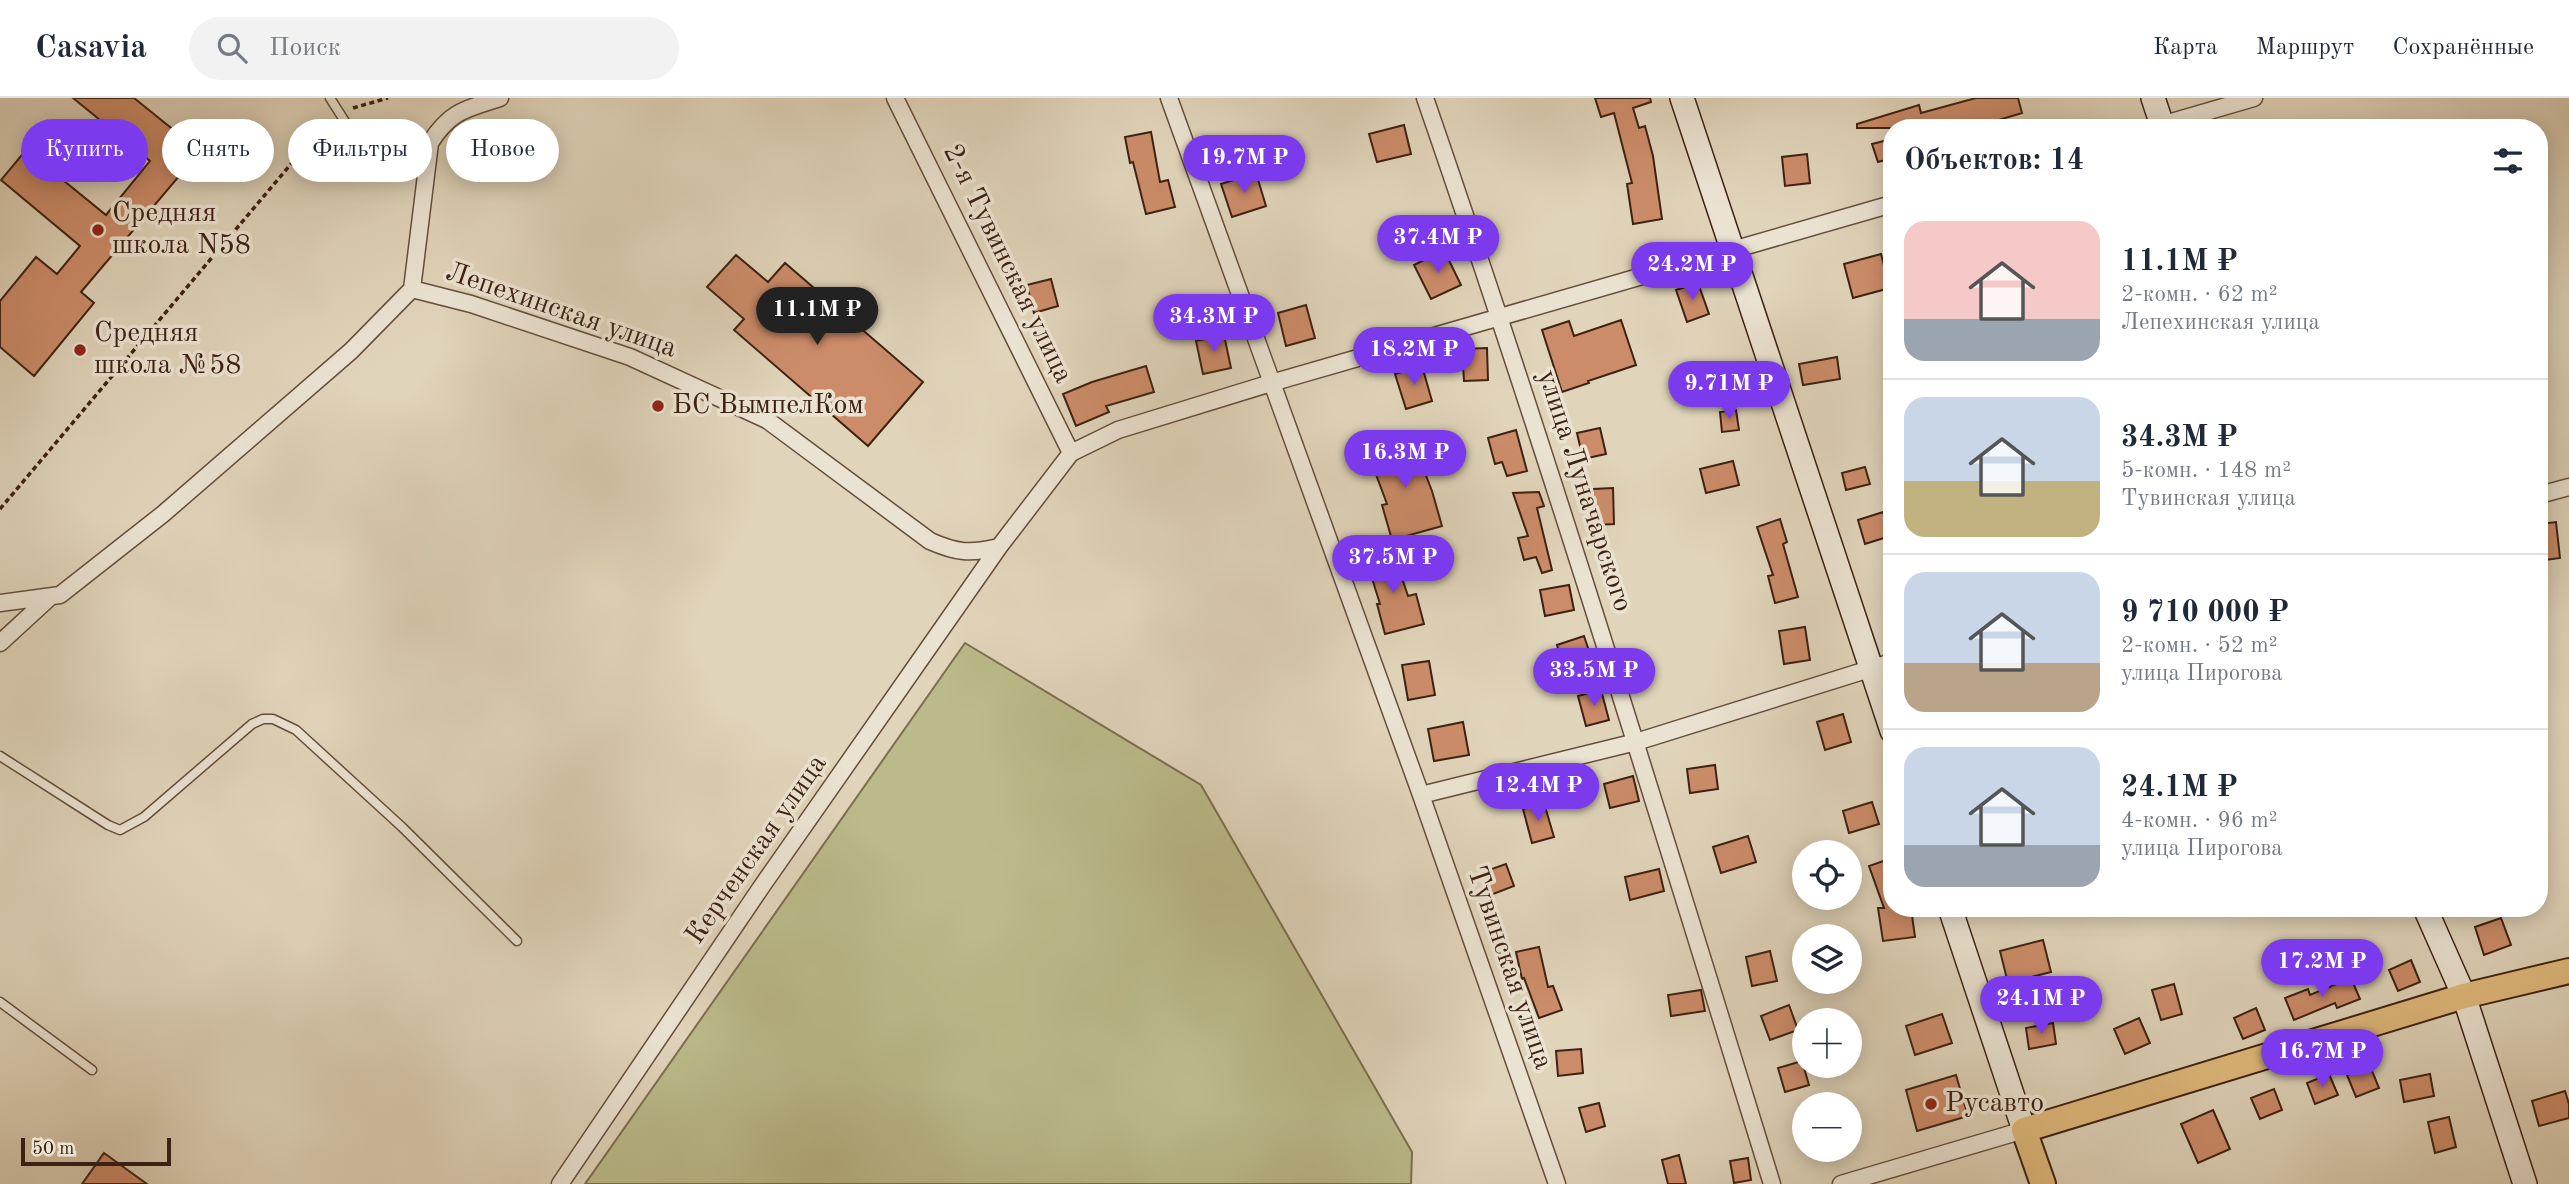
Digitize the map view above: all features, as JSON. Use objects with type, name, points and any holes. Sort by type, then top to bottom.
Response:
[{"type":"main road","points":[[1682,98],[1732,251],[1881,664]]},
{"type":"main road","points":[[2153,98],[2157,119]]},
{"type":"main road","points":[[1953,917],[2043,1184]]},
{"type":"main road","points":[[2429,917],[2465,996],[2525,1184]]},
{"type":"main road","points":[[2024,1130],[2465,996],[2569,971]]},
{"type":"street","points":[[432,141],[442,125],[462,110],[500,98]]},
{"type":"street","name":"2-я Тувинская улица","points":[[895,98],[1071,453]]},
{"type":"street","name":"Тувинская улица","points":[[1169,98],[1421,795],[1557,1184]]},
{"type":"street","name":"улица Луначарского","points":[[1425,98],[1501,317],[1772,1184]]},
{"type":"street","points":[[2185,119],[2254,98]]},
{"type":"street","points":[[412,289],[425,182]]},
{"type":"street","points":[[999,547],[1071,453],[1118,430],[1271,383],[1883,207]]},
{"type":"street","name":"Лепехинская улица","points":[[0,603],[60,595],[163,514],[351,351],[412,289],[471,304],[630,356],[766,420],[930,541],[951,551],[974,553],[999,547]]},
{"type":"street","points":[[2548,493],[2569,487]]},
{"type":"street","name":"Керченская улица","points":[[560,1184],[762,886],[999,547]]},
{"type":"street","points":[[0,643],[49,598]]},
{"type":"street","points":[[1421,795],[1636,742],[1881,664]]},
{"type":"street","points":[[1841,1184],[2024,1130]]},
{"type":"lane","points":[[330,98],[343,119]]},
{"type":"lane","points":[[0,756],[107,825],[120,830],[144,817],[252,724],[263,719],[274,719],[296,730],[402,827],[517,941]]},
{"type":"lane","points":[[0,1002],[92,1070]]},
{"type":"path","points":[[0,509],[334,113],[388,98]]},
{"type":"shaded area","points":[[965,643],[1201,785],[1412,1152],[1411,1184],[585,1184]]},
{"type":"building","name":"Средняя школа N58","points":[[73,98],[134,98],[162,121],[162,182],[174,182],[81,292],[94,303],[34,376],[0,347],[0,301],[36,257],[57,274],[80,246],[1,180],[21,156],[21,182],[65,182],[106,215],[133,182],[148,182],[148,119],[99,119]]},
{"type":"building","points":[[1595,98],[1650,98],[1651,102],[1633,108],[1639,128],[1645,126],[1653,156],[1662,219],[1633,224],[1627,184],[1632,183],[1614,113],[1601,117]]},
{"type":"building","points":[[1976,98],[2018,98],[2022,113],[2002,119],[1883,119],[1883,128],[1857,128],[1857,124],[1919,105],[1921,113]]},
{"type":"building","points":[[1404,125],[1411,154],[1377,162],[1369,134]]},
{"type":"building","points":[[1151,132],[1160,182],[1168,180],[1175,207],[1146,214],[1125,137]]},
{"type":"building","points":[[1883,141],[1883,161],[1878,162],[1872,144]]},
{"type":"building","points":[[1807,154],[1810,183],[1785,186],[1782,157]]},
{"type":"building","points":[[1256,173],[1266,206],[1232,217],[1221,184]]},
{"type":"building","points":[[1444,250],[1461,285],[1431,299],[1414,265]]},
{"type":"building","points":[[1881,254],[1883,290],[1853,298],[1844,264]]},
{"type":"building","points":[[736,255],[768,282],[785,263],[923,382],[868,446],[734,330],[744,319],[707,287]]},
{"type":"building","points":[[1051,279],[1058,306],[1034,313],[1027,285]]},
{"type":"building","points":[[1698,283],[1709,314],[1687,322],[1676,290]]},
{"type":"building","points":[[1306,305],[1315,338],[1286,346],[1278,313]]},
{"type":"building","points":[[1621,320],[1636,365],[1562,392],[1542,330],[1569,321],[1574,336]]},
{"type":"building","points":[[1224,335],[1231,368],[1203,374],[1196,341]]},
{"type":"building","points":[[1487,348],[1488,380],[1464,381],[1462,349]]},
{"type":"building","points":[[1837,357],[1840,379],[1803,385],[1799,364]]},
{"type":"building","points":[[1146,366],[1154,392],[1106,406],[1109,412],[1076,426],[1063,394],[1092,382]]},
{"type":"building","points":[[1422,366],[1432,401],[1406,409],[1395,374]]},
{"type":"building","points":[[1736,410],[1739,430],[1722,432],[1720,412]]},
{"type":"building","points":[[1600,428],[1606,454],[1583,459],[1577,433]]},
{"type":"building","points":[[1516,430],[1527,471],[1507,476],[1502,462],[1495,464],[1488,438]]},
{"type":"building","points":[[1411,437],[1442,526],[1392,540],[1382,505],[1387,504],[1368,453]]},
{"type":"building","points":[[1733,461],[1739,485],[1706,493],[1700,469]]},
{"type":"building","points":[[1865,467],[1870,484],[1846,490],[1842,473]]},
{"type":"building","points":[[1613,488],[1614,524],[1595,525],[1593,489]]},
{"type":"building","points":[[1539,492],[1544,506],[1537,508],[1552,570],[1542,573],[1536,557],[1524,560],[1518,538],[1528,536],[1513,493]]},
{"type":"building","points":[[1883,512],[1883,538],[1865,544],[1858,520]]},
{"type":"building","points":[[1780,519],[1787,542],[1783,544],[1798,597],[1775,603],[1768,576],[1773,575],[1757,527]]},
{"type":"building","points":[[2556,522],[2560,558],[2548,560],[2548,523]]},
{"type":"building","points":[[1393,551],[1408,596],[1416,594],[1424,624],[1385,634],[1377,604],[1380,604],[1366,559]]},
{"type":"building","points":[[1569,585],[1574,610],[1545,616],[1540,590]]},
{"type":"building","points":[[1805,627],[1810,660],[1784,664],[1779,631]]},
{"type":"building","points":[[1584,636],[1592,660],[1564,669],[1557,645]]},
{"type":"building","points":[[1429,661],[1435,695],[1408,700],[1402,665]]},
{"type":"building","points":[[1601,690],[1609,720],[1586,726],[1578,696]]},
{"type":"building","points":[[1843,714],[1851,742],[1825,750],[1817,722]]},
{"type":"building","points":[[1463,722],[1469,755],[1434,761],[1428,729]]},
{"type":"building","points":[[1715,765],[1718,789],[1690,793],[1687,769]]},
{"type":"building","points":[[1633,776],[1639,801],[1610,808],[1604,784]]},
{"type":"building","points":[[1872,802],[1879,824],[1849,833],[1843,811]]},
{"type":"building","points":[[1544,803],[1554,837],[1532,843],[1523,809]]},
{"type":"building","points":[[1748,836],[1756,862],[1721,873],[1713,847]]},
{"type":"building","points":[[1883,861],[1883,905],[1869,866]]},
{"type":"building","points":[[1506,864],[1514,886],[1488,896],[1480,873]]},
{"type":"building","points":[[1659,869],[1664,891],[1630,900],[1625,877]]},
{"type":"building","points":[[1878,908],[1883,908],[1883,917],[1912,917],[1915,937],[1883,941]]},
{"type":"building","points":[[2501,918],[2511,945],[2484,955],[2475,927]]},
{"type":"building","points":[[2043,940],[2051,972],[2008,983],[2000,951]]},
{"type":"building","points":[[1539,947],[1548,987],[1553,986],[1562,1010],[1539,1018],[1524,978],[1522,979],[1516,952]]},
{"type":"building","points":[[1770,951],[1777,981],[1752,986],[1746,957]]},
{"type":"building","points":[[2411,960],[2420,982],[2398,991],[2389,970]]},
{"type":"building","points":[[2351,978],[2360,999],[2337,1008],[2335,1003],[2294,1020],[2285,998],[2308,989],[2310,995]]},
{"type":"building","points":[[2174,984],[2182,1014],[2161,1020],[2152,990]]},
{"type":"building","points":[[1701,990],[1705,1011],[1671,1016],[1668,995]]},
{"type":"building","points":[[1789,1005],[1792,1032],[1770,1040],[1761,1016]]},
{"type":"building","points":[[2256,1008],[2265,1030],[2243,1039],[2234,1018]]},
{"type":"building","points":[[1942,1014],[1952,1043],[1915,1055],[1906,1026]]},
{"type":"building","points":[[2139,1018],[2150,1043],[2125,1054],[2114,1029]]},
{"type":"building","points":[[2053,1023],[2056,1044],[2029,1049],[2026,1028]]},
{"type":"building","points":[[1581,1049],[1583,1073],[1558,1076],[1556,1051]]},
{"type":"building","points":[[1792,1064],[1792,1078],[1807,1078],[1809,1085],[1785,1092],[1778,1068]]},
{"type":"building","points":[[2370,1066],[2379,1088],[2356,1097],[2347,1075]]},
{"type":"building","points":[[2329,1074],[2338,1095],[2315,1104],[2307,1083]]},
{"type":"building","points":[[2430,1074],[2434,1096],[2404,1102],[2400,1080]]},
{"type":"building","points":[[1956,1075],[1968,1116],[1917,1131],[1906,1090]]},
{"type":"building","points":[[2274,1089],[2282,1110],[2260,1119],[2251,1098]]},
{"type":"building","points":[[2565,1091],[2569,1118],[2539,1126],[2532,1101]]},
{"type":"building","points":[[1599,1103],[1605,1126],[1586,1132],[1579,1108]]},
{"type":"building","points":[[2213,1110],[2230,1149],[2198,1163],[2181,1124]]},
{"type":"building","points":[[2449,1117],[2456,1147],[2435,1153],[2428,1122]]},
{"type":"building","points":[[104,1153],[147,1184],[82,1184]]},
{"type":"building","points":[[1679,1155],[1686,1184],[1668,1184],[1662,1160]]},
{"type":"building","points":[[1748,1158],[1751,1180],[1734,1183],[1730,1161]]},
{"type":"place","name":"Средняя школа N58","points":[[98,230]]},
{"type":"place","name":"Средняя школа №58","points":[[80,350]]},
{"type":"place","name":"БС ВымпелКом","points":[[658,406]]},
{"type":"place","name":"Русавто","points":[[1931,1104]]}]
